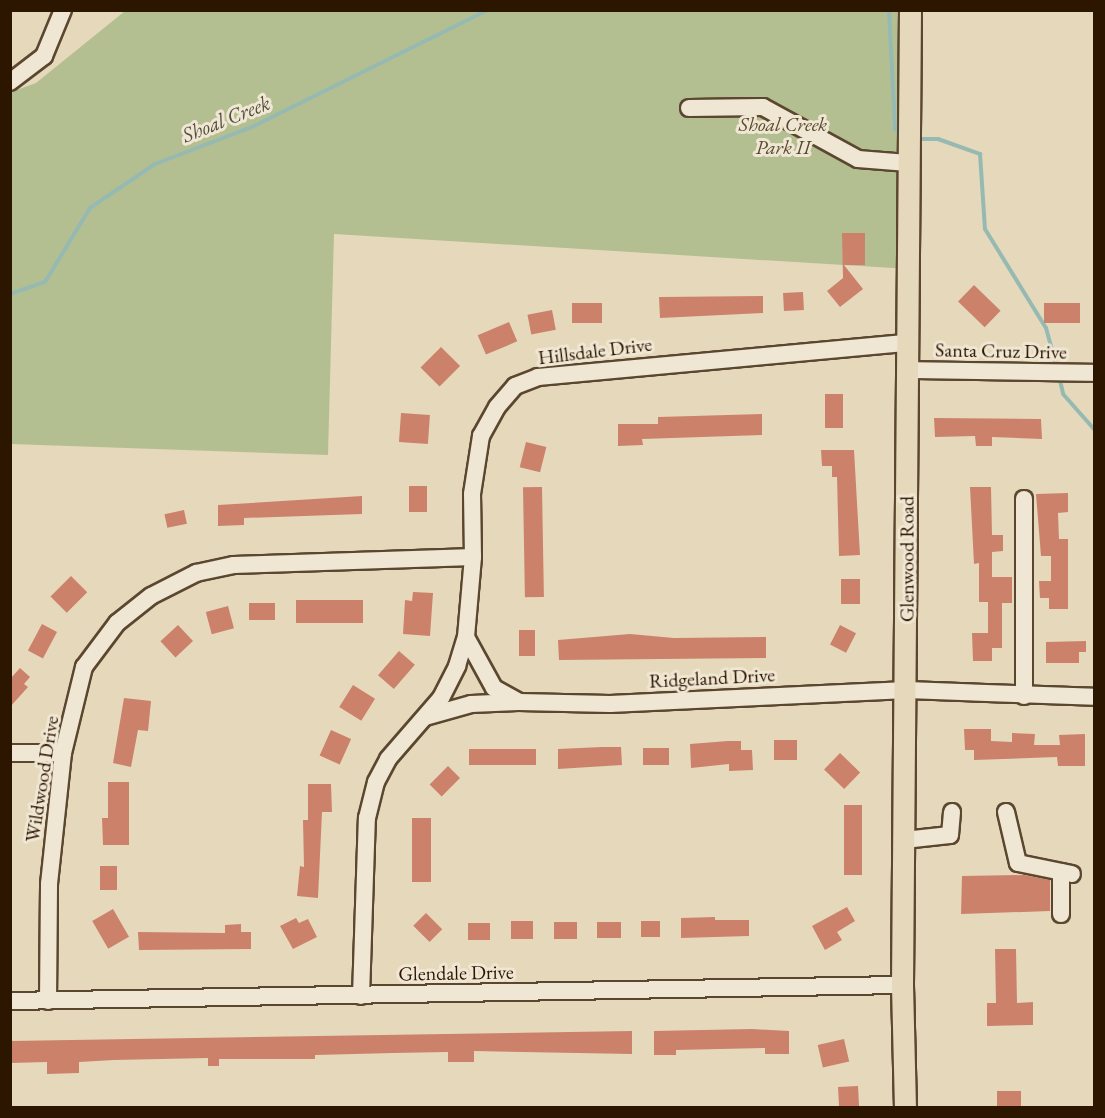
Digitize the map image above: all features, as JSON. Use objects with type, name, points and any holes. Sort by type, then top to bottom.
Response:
[{"type":"main road","name":"Glenwood Road","points":[[905,1107],[902,985],[910,10]]},
{"type":"street","points":[[10,82],[44,56],[63,10]]},
{"type":"street","points":[[689,108],[763,108],[858,159],[908,163]]},
{"type":"street","name":"Hillsdale Drive","points":[[466,637],[472,557],[472,494],[481,436],[497,407],[515,386],[538,377],[595,370],[907,343]]},
{"type":"street","name":"Santa Cruz Drive","points":[[907,370],[1095,373]]},
{"type":"street","points":[[1024,499],[1024,696]]},
{"type":"street","name":"Wildwood Drive","points":[[48,1001],[49,884],[63,753],[84,667],[117,623],[151,596],[196,573],[234,565],[472,557]]},
{"type":"street","points":[[361,996],[367,818],[376,782],[388,759],[441,698],[466,637]]},
{"type":"street","name":"Ridgeland Drive","points":[[466,637],[494,688],[519,702]]},
{"type":"street","name":"Ridgeland Drive","points":[[425,717],[471,704],[519,702],[610,704],[906,690],[1095,698]]},
{"type":"street","points":[[10,753],[63,753]]},
{"type":"street","points":[[904,840],[950,834],[952,812]]},
{"type":"street","points":[[1006,812],[1018,862],[1067,873],[1061,914]]},
{"type":"street","points":[[1000,834],[1013,847]]},
{"type":"street","name":"Glendale Drive","points":[[10,1001],[902,985]]},
{"type":"green space","name":"Shoal Creek Park II","points":[[125,11],[909,11],[909,269],[334,234],[328,455],[11,444],[11,92],[36,83]]},
{"type":"building","points":[[842,233],[865,233],[865,265],[844,265],[863,289],[840,307],[827,291],[843,278]]},
{"type":"building","points":[[974,285],[1001,311],[985,327],[958,302]]},
{"type":"building","points":[[803,292],[804,310],[784,311],[783,293]]},
{"type":"building","points":[[763,296],[763,313],[660,318],[659,297]]},
{"type":"building","points":[[572,303],[602,303],[602,323],[572,323]]},
{"type":"building","points":[[1044,303],[1080,303],[1080,323],[1044,323]]},
{"type":"building","points":[[552,310],[556,330],[531,334],[527,315]]},
{"type":"building","points":[[509,322],[517,341],[486,355],[478,335]]},
{"type":"building","points":[[441,347],[460,366],[440,387],[420,368]]},
{"type":"building","points":[[825,394],[843,394],[843,428],[825,428]]},
{"type":"building","points":[[401,413],[430,415],[428,444],[399,442]]},
{"type":"building","points":[[762,414],[762,435],[642,439],[643,445],[618,446],[618,424],[658,424],[658,417]]},
{"type":"building","points":[[934,418],[1041,419],[1042,439],[992,437],[992,446],[976,446],[975,436],[935,437]]},
{"type":"building","points":[[526,442],[546,447],[540,472],[520,467]]},
{"type":"building","points":[[821,450],[854,450],[860,555],[839,556],[837,477],[832,477],[832,466],[822,466]]},
{"type":"building","points":[[409,486],[427,486],[427,512],[409,512]]},
{"type":"building","points":[[523,487],[542,487],[544,597],[525,597]]},
{"type":"building","points":[[970,487],[991,487],[992,535],[1003,535],[1003,551],[992,552],[992,577],[1012,577],[1012,603],[1002,603],[1002,648],[992,648],[992,661],[973,661],[972,633],[988,633],[988,602],[979,602],[979,563],[974,564]]},
{"type":"building","points":[[1068,493],[1068,512],[1058,513],[1059,539],[1068,539],[1068,609],[1049,609],[1049,598],[1040,598],[1039,581],[1051,581],[1051,556],[1041,556],[1036,494]]},
{"type":"building","points":[[362,496],[362,514],[244,518],[244,525],[218,526],[218,505]]},
{"type":"building","points":[[184,510],[187,524],[167,528],[164,514]]},
{"type":"building","points":[[71,576],[87,592],[67,613],[50,597]]},
{"type":"building","points":[[841,579],[860,579],[860,604],[841,604]]},
{"type":"building","points":[[413,592],[433,593],[430,636],[403,634],[405,600],[412,601]]},
{"type":"building","points":[[296,600],[363,600],[363,623],[296,623]]},
{"type":"building","points":[[249,603],[275,603],[275,620],[249,620]]},
{"type":"building","points":[[228,606],[234,628],[212,634],[206,612]]},
{"type":"building","points":[[42,624],[57,632],[43,658],[28,650]]},
{"type":"building","points":[[178,625],[193,641],[175,657],[160,641]]},
{"type":"building","points":[[840,625],[856,633],[846,653],[830,645]]},
{"type":"building","points":[[519,630],[535,630],[535,656],[519,656]]},
{"type":"building","points":[[630,634],[674,638],[766,637],[766,658],[559,660],[558,640]]},
{"type":"building","points":[[1086,641],[1086,652],[1079,652],[1079,663],[1046,663],[1046,642]]},
{"type":"building","points":[[399,651],[415,665],[394,689],[378,675]]},
{"type":"building","points":[[20,668],[30,677],[24,684],[28,687],[10,707],[10,679]]},
{"type":"building","points":[[353,685],[375,699],[361,721],[339,707]]},
{"type":"building","points":[[124,698],[151,701],[148,731],[138,730],[131,767],[113,763]]},
{"type":"building","points":[[964,729],[991,729],[991,741],[1012,742],[1012,733],[1035,734],[1034,745],[1060,745],[1059,735],[1085,734],[1085,766],[1058,766],[1057,757],[974,760],[974,750],[965,750]]},
{"type":"building","points":[[331,730],[351,739],[340,765],[320,756]]},
{"type":"building","points":[[774,740],[797,740],[797,760],[774,760]]},
{"type":"building","points":[[741,741],[741,750],[752,750],[753,770],[729,771],[729,764],[691,768],[690,744]]},
{"type":"building","points":[[621,747],[622,765],[558,769],[558,749]]},
{"type":"building","points":[[643,748],[669,748],[669,765],[643,765]]},
{"type":"building","points":[[469,749],[536,749],[536,765],[469,765]]},
{"type":"building","points":[[840,753],[860,772],[844,789],[824,770]]},
{"type":"building","points":[[448,766],[460,778],[442,796],[430,784]]},
{"type":"building","points":[[108,782],[129,782],[129,845],[103,845],[102,818],[108,818]]},
{"type":"building","points":[[308,784],[331,784],[332,812],[322,812],[318,898],[297,896],[300,866],[304,867],[303,820],[308,820]]},
{"type":"building","points":[[844,805],[862,805],[862,875],[844,875]]},
{"type":"building","points":[[412,818],[431,818],[431,882],[412,882]]},
{"type":"building","points":[[100,866],[117,866],[117,890],[100,890]]},
{"type":"building","points":[[1024,875],[1050,880],[1050,911],[961,914],[962,876]]},
{"type":"building","points":[[847,907],[855,921],[837,932],[842,940],[825,950],[812,926]]},
{"type":"building","points":[[113,909],[129,937],[108,949],[92,921]]},
{"type":"building","points":[[426,913],[442,929],[430,942],[413,926]]},
{"type":"building","points":[[715,917],[715,920],[749,920],[749,936],[681,938],[681,918]]},
{"type":"building","points":[[296,918],[299,923],[308,919],[317,937],[293,949],[280,926]]},
{"type":"building","points":[[511,921],[533,921],[533,939],[511,939]]},
{"type":"building","points":[[641,921],[660,921],[660,937],[641,937]]},
{"type":"building","points":[[554,922],[577,922],[577,939],[554,939]]},
{"type":"building","points":[[597,922],[621,922],[621,938],[597,938]]},
{"type":"building","points":[[468,923],[490,923],[490,940],[468,940]]},
{"type":"building","points":[[241,924],[241,932],[251,932],[251,949],[139,950],[138,932],[225,933],[225,925]]},
{"type":"building","points":[[995,949],[1016,949],[1017,1003],[1033,1002],[1033,1025],[987,1026],[987,1003],[996,1003]]},
{"type":"building","points":[[752,1029],[789,1031],[789,1054],[765,1054],[765,1048],[676,1050],[676,1055],[654,1055],[654,1031]]},
{"type":"building","points":[[632,1031],[632,1054],[474,1051],[474,1062],[448,1062],[448,1052],[315,1055],[315,1059],[219,1059],[219,1066],[208,1066],[208,1058],[114,1060],[79,1062],[79,1073],[47,1074],[47,1062],[10,1063],[10,1041]]},
{"type":"building","points":[[844,1039],[849,1061],[823,1067],[818,1045]]},
{"type":"building","points":[[858,1086],[859,1107],[839,1108],[838,1087]]},
{"type":"building","points":[[997,1091],[1021,1091],[1021,1107],[997,1107]]},
{"type":"waterway","name":"Shoal Creek","points":[[10,294],[45,282],[90,208],[155,164],[252,127],[488,10]]},
{"type":"waterway","points":[[889,10],[895,129],[902,135]]},
{"type":"waterway","points":[[914,139],[938,139],[980,154],[985,229],[1046,328],[1057,368]]},
{"type":"waterway","points":[[1059,376],[1063,394],[1094,429]]}]
